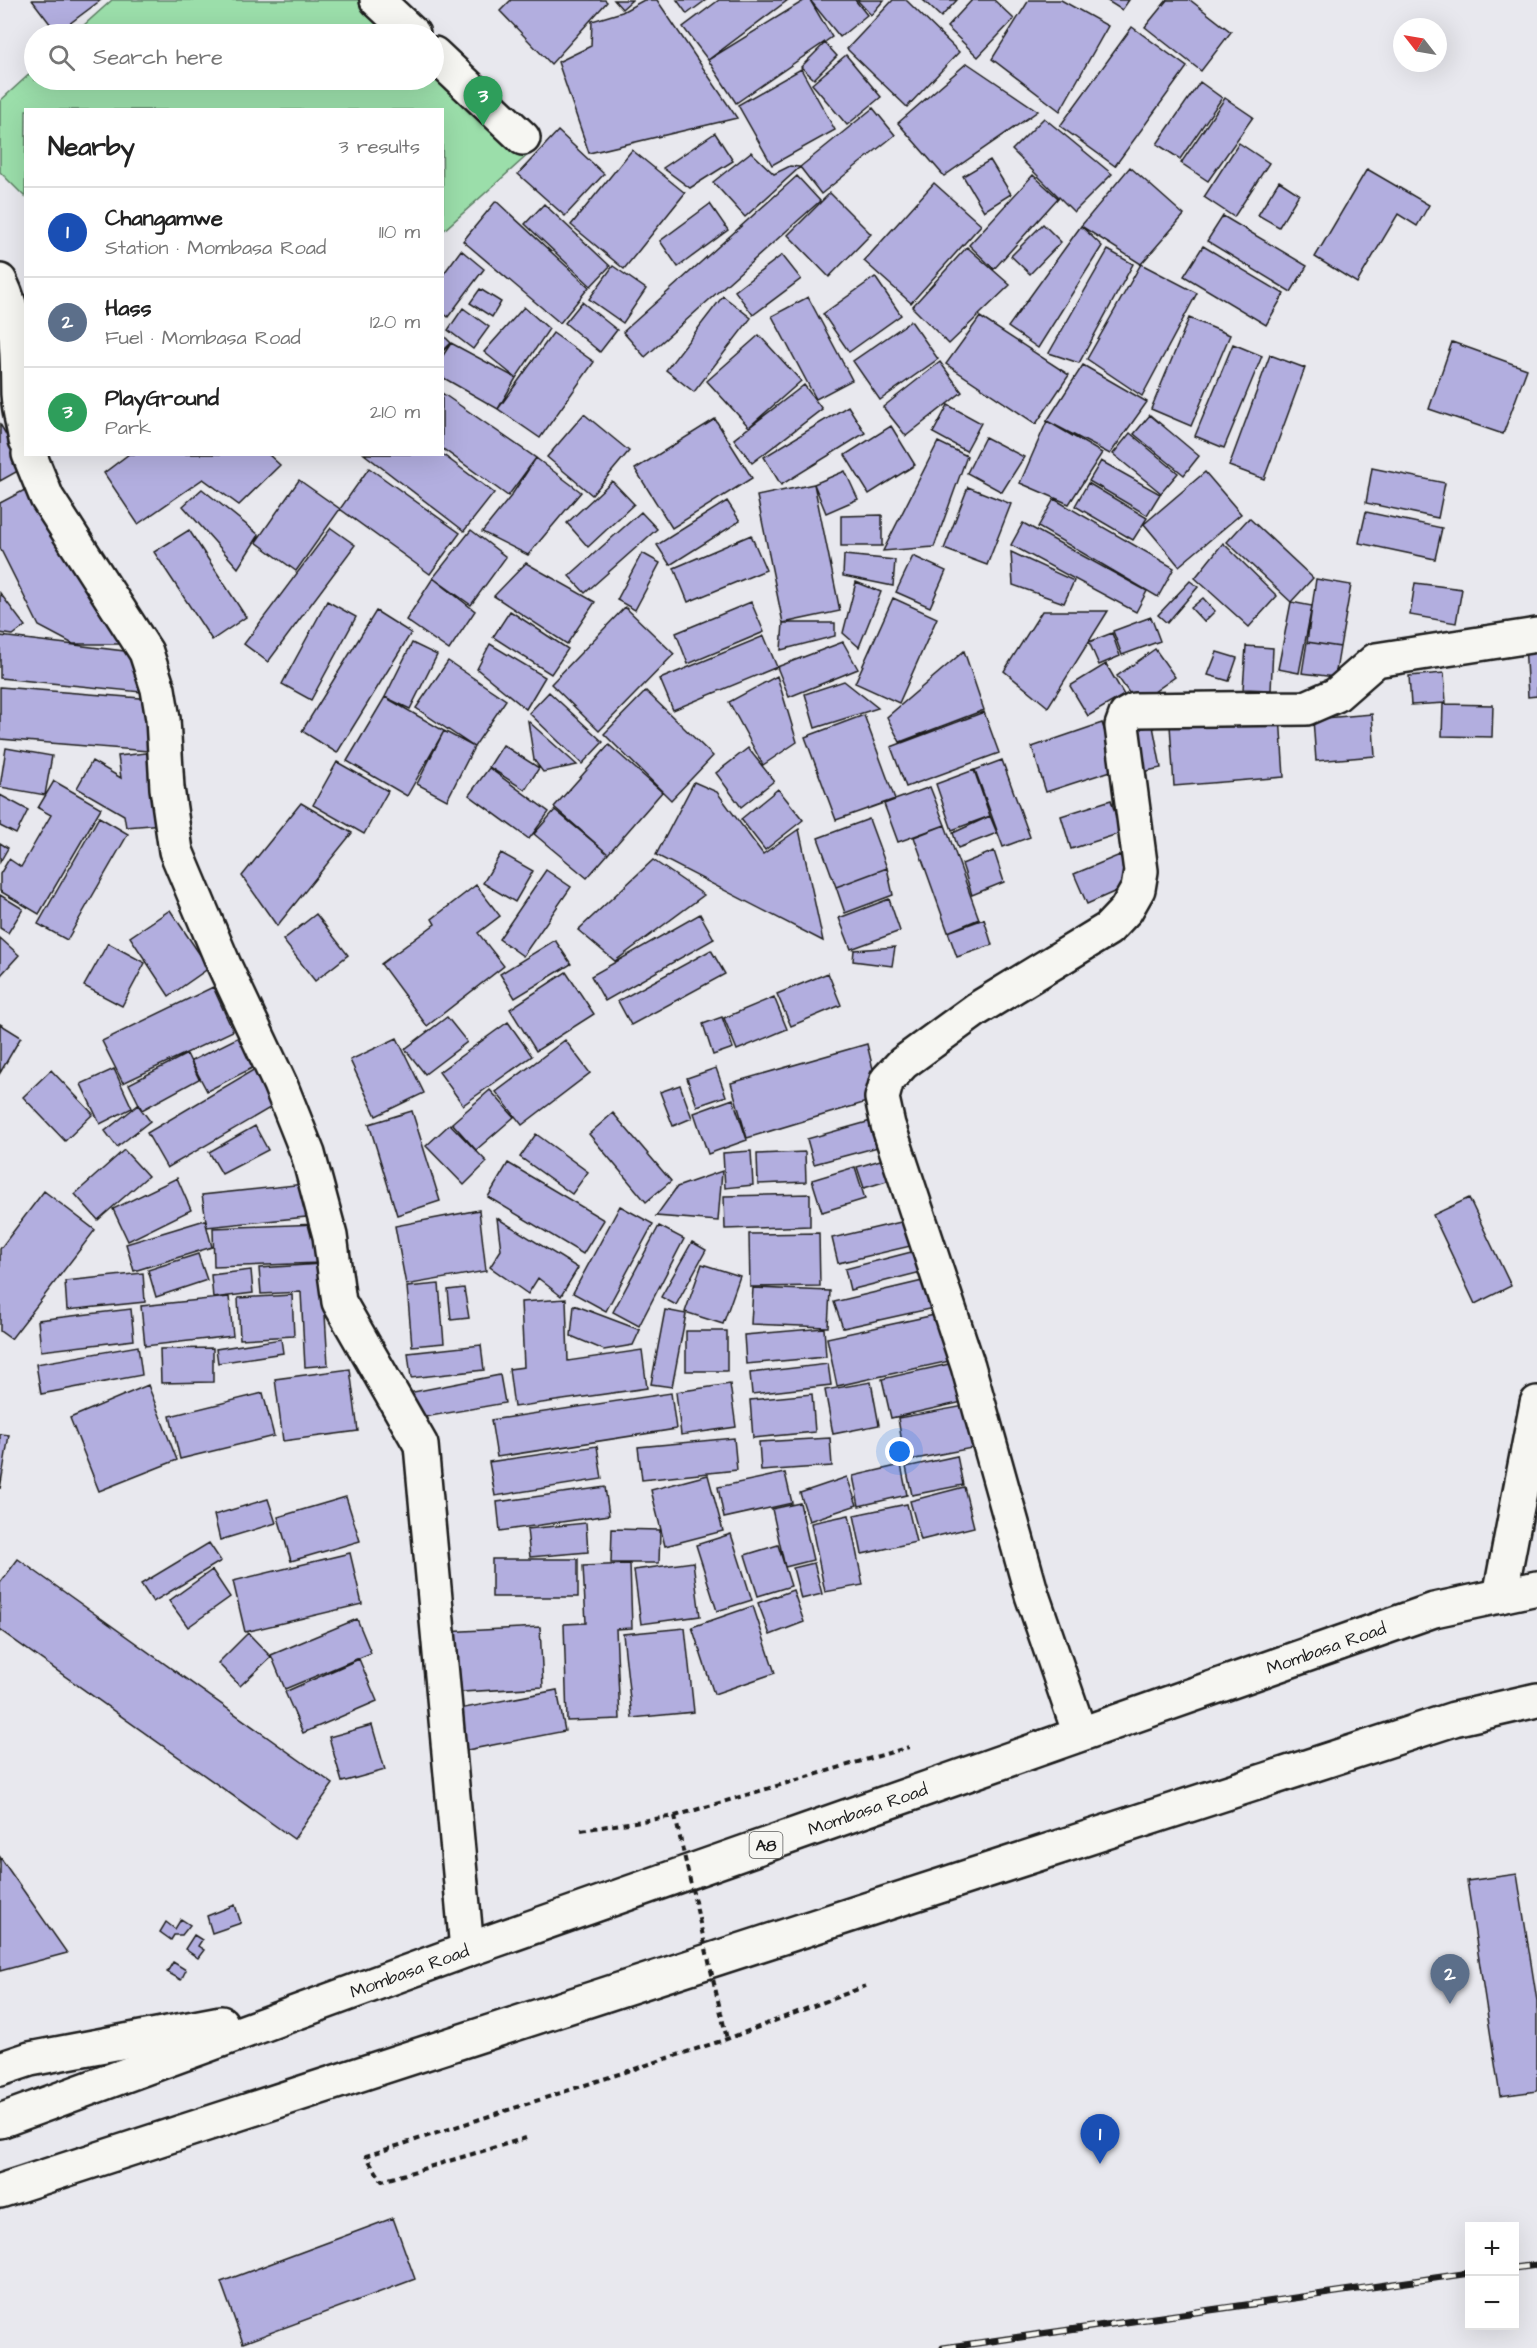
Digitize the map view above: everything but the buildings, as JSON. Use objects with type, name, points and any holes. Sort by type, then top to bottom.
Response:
[{"type":"main road","points":[[377,0],[402,24]]},
{"type":"main road","points":[[444,63],[523,138]]},
{"type":"main road","points":[[0,281],[9,299],[17,331],[18,396],[24,429]]},
{"type":"main road","points":[[30,456],[47,498],[146,652],[158,689],[163,719],[167,788],[176,850],[224,965],[280,1084],[308,1154],[330,1236],[339,1302],[421,1445],[466,1950]]},
{"type":"main road","points":[[1080,1734],[1032,1595],[968,1366],[888,1125],[882,1098],[887,1080],[903,1063],[977,1009],[1108,929],[1126,910],[1138,889],[1141,871],[1122,726],[1126,715],[1135,710],[1161,708],[1306,708],[1336,695],[1376,660],[1537,635]]},
{"type":"main road","points":[[1500,1596],[1537,1403]]},
{"type":"main road","name":"Mombasa Road","points":[[0,2121],[466,1950],[1434,1610],[1537,1588]]},
{"type":"main road","points":[[0,2191],[1454,1719],[1537,1700]]},
{"type":"main road","points":[[0,2069],[30,2059],[317,2005]]},
{"type":"path","points":[[581,1830],[675,1816],[909,1747]]},
{"type":"path","points":[[675,1816],[727,2039]]},
{"type":"path","points":[[526,2138],[382,2181],[366,2156],[727,2039],[866,1986]]},
{"type":"green space","points":[[112,0],[393,0],[418,24],[85,24]]},
{"type":"green space","points":[[444,49],[541,143],[444,230],[444,108],[24,108],[24,196],[0,172],[0,101],[24,79],[24,90],[444,90]]},
{"type":"railway","points":[[1519,2267],[1537,2265]]},
{"type":"railway","points":[[943,2348],[1465,2274]]},
{"type":"place","name":"PlayGround","points":[[483,126]]},
{"type":"place","name":"Hass","points":[[1450,2004]]},
{"type":"place","name":"Changamwe","points":[[1100,2164]]}]
